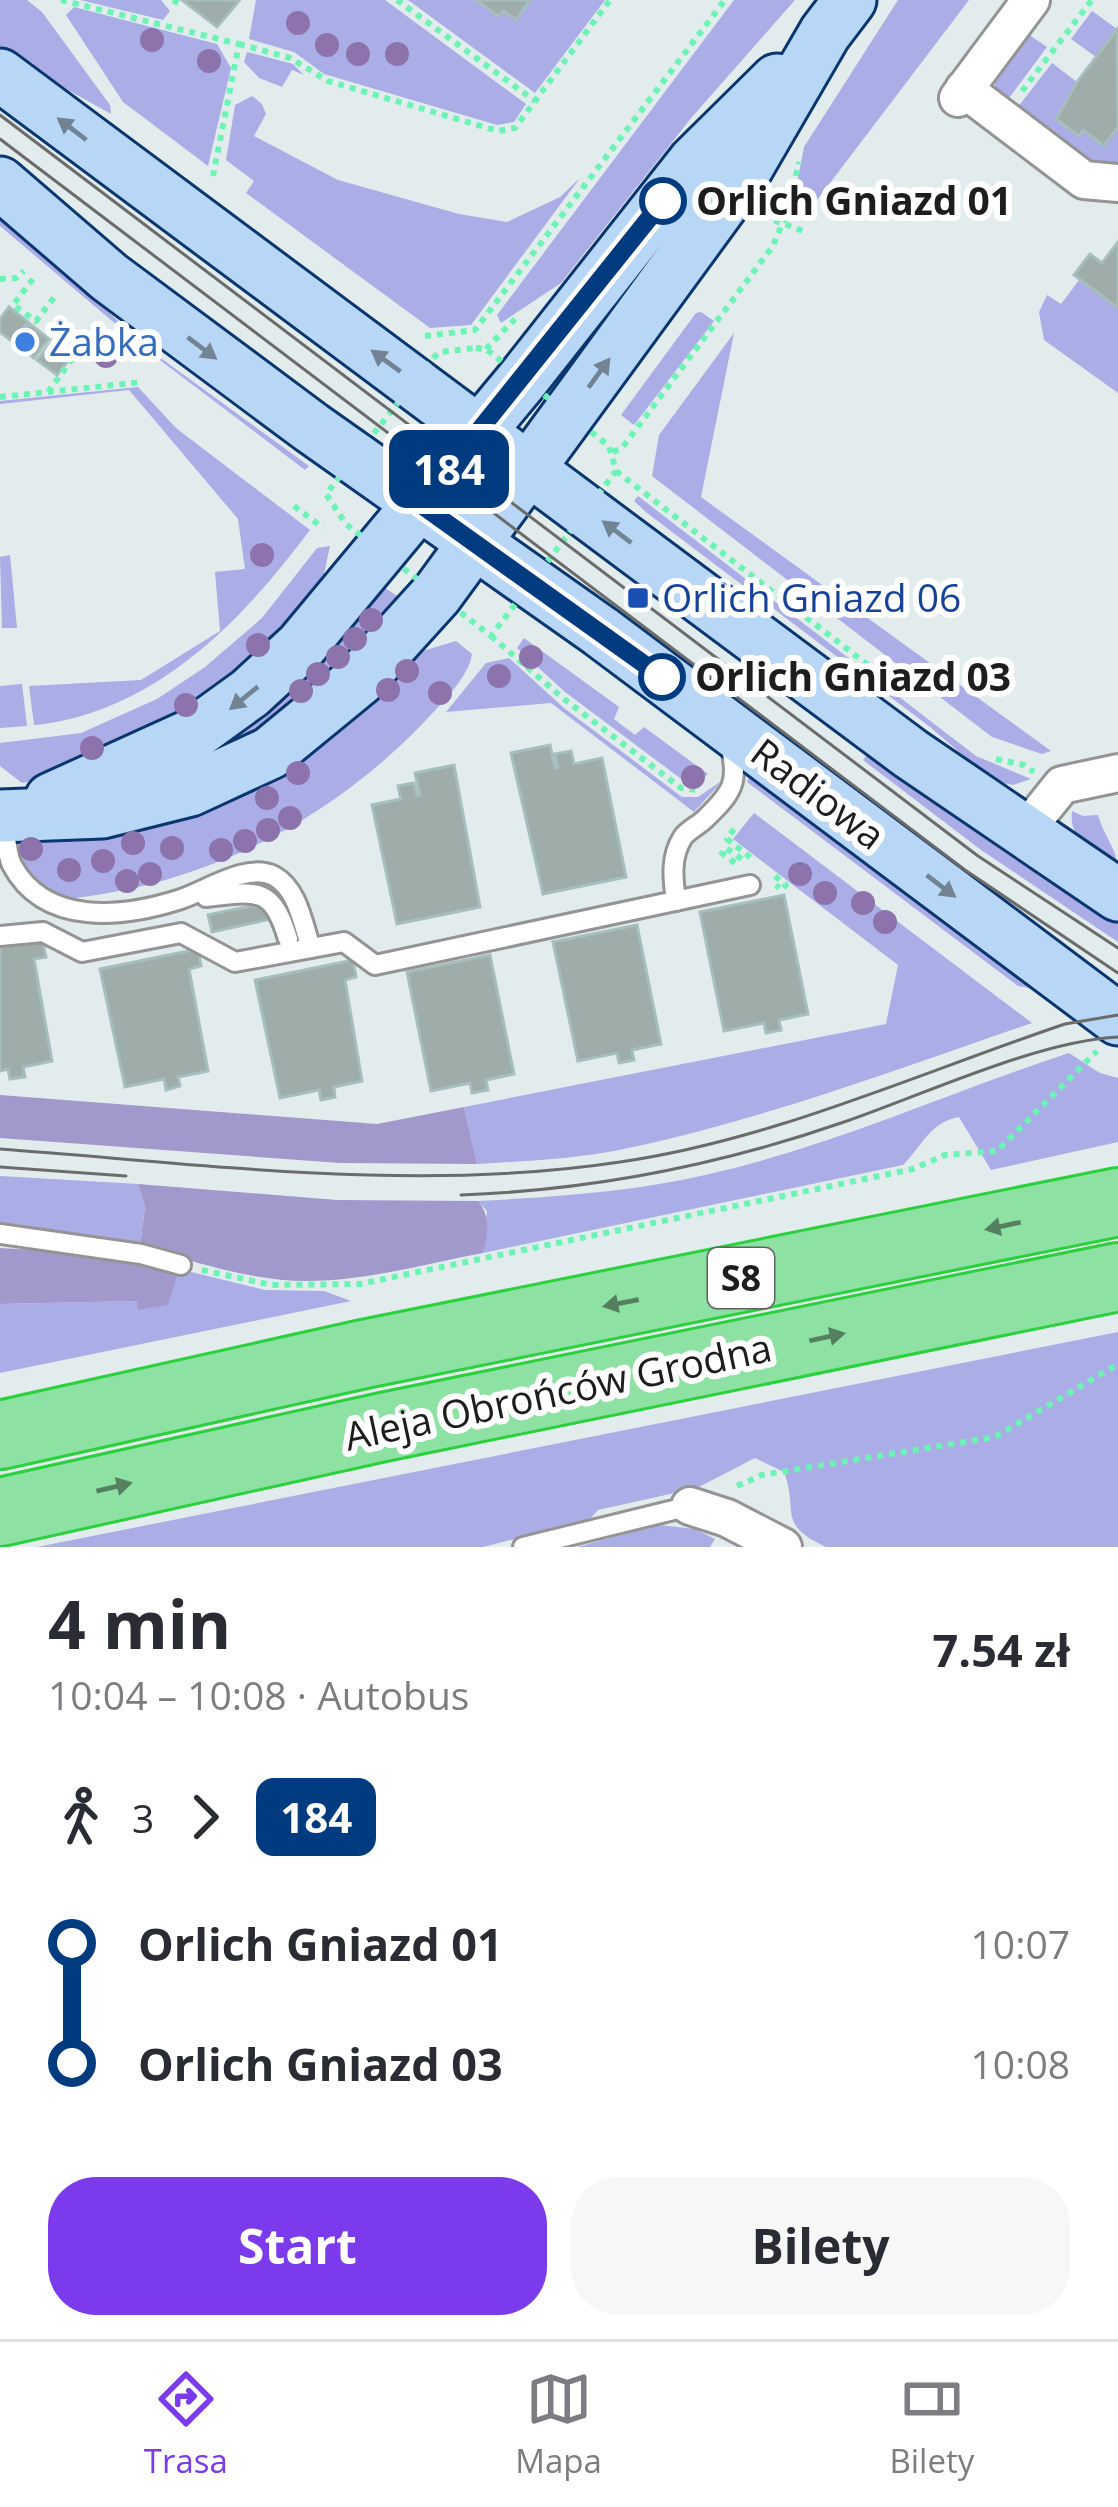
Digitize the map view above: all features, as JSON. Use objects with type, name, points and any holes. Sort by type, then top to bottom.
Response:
[{"type":"highway","name":"Aleja Obrońców Grodna","points":[[0,1435],[364,1354],[1118,1202]]},
{"type":"highway","name":"Aleja Obrońców Grodna","points":[[0,1512],[383,1427],[1118,1277]]},
{"type":"street","points":[[1031,0],[961,93],[1084,180],[1118,183]]},
{"type":"street","points":[[5,816],[103,812],[162,800],[224,777],[270,753],[359,680],[426,608],[739,181],[838,16]]},
{"type":"street","points":[[5,816],[150,758],[231,709],[329,618],[694,162],[838,16]]},
{"type":"street","points":[[0,75],[911,754],[1118,895]]},
{"type":"street","name":"Radiowa","points":[[0,182],[109,278],[724,723],[1108,1034]]},
{"type":"street","points":[[1025,831],[1062,785],[1118,773]]},
{"type":"street","points":[[690,1506],[727,1518],[783,1547]]},
{"type":"lane","points":[[676,901],[672,870],[684,836],[734,784],[736,767],[724,723]]},
{"type":"lane","points":[[5,816],[11,864],[33,889],[69,910],[103,916],[178,901],[261,895],[278,907],[288,939]]},
{"type":"lane","points":[[178,901],[248,873],[273,875],[293,895],[311,948]]},
{"type":"lane","points":[[0,936],[43,932],[82,952],[181,933],[235,962],[344,942],[375,965],[750,885]]},
{"type":"lane","points":[[0,1234],[141,1254],[182,1265]]},
{"type":"lane","points":[[523,1547],[690,1506]]},
{"type":"path","points":[[61,0],[290,58],[328,81],[498,131],[515,128],[610,0]]},
{"type":"path","points":[[397,0],[535,101]]},
{"type":"path","points":[[425,336],[475,330],[725,0]]},
{"type":"path","points":[[1002,118],[1092,0]]},
{"type":"path","points":[[213,176],[239,44]]},
{"type":"path","points":[[614,452],[622,448],[726,312],[767,256],[783,224],[800,147],[792,90]]},
{"type":"path","points":[[750,232],[762,216],[803,231]]},
{"type":"path","points":[[0,279],[24,272]]},
{"type":"path","points":[[33,279],[13,305],[36,321],[56,296]]},
{"type":"path","points":[[48,392],[94,329]]},
{"type":"path","points":[[434,357],[481,348],[500,361]]},
{"type":"path","points":[[0,397],[142,382]]},
{"type":"path","points":[[374,433],[396,406]]},
{"type":"path","points":[[596,436],[614,452],[616,471],[607,482]]},
{"type":"path","points":[[616,471],[908,696]]},
{"type":"path","points":[[335,482],[326,494],[346,524],[371,544]]},
{"type":"path","points":[[294,506],[323,528]]},
{"type":"path","points":[[491,636],[515,605]]},
{"type":"path","points":[[453,606],[530,666],[563,699],[685,790],[698,789],[718,777],[734,784]]},
{"type":"path","points":[[987,755],[1027,767],[1039,777]]},
{"type":"path","points":[[182,1265],[272,1285],[360,1284],[913,1168],[945,1155],[998,1151],[1108,1034]]},
{"type":"path","points":[[690,1506],[762,1475],[995,1437],[1118,1364]]},
{"type":"shaded area","points":[[0,0],[27,0],[42,12],[110,105],[111,114],[0,52]]},
{"type":"shaded area","points":[[80,0],[161,0],[170,11],[163,20]]},
{"type":"shaded area","points":[[256,0],[385,0],[526,104],[514,122],[497,125],[324,74],[294,52],[249,39]]},
{"type":"shaded area","points":[[408,0],[475,0],[498,17],[503,11],[515,20],[530,0],[605,0],[535,93]]},
{"type":"shaded area","points":[[734,0],[795,0],[692,117],[561,283],[501,323],[497,315]]},
{"type":"shaded area","points":[[898,0],[969,0],[811,208],[792,210],[804,147]]},
{"type":"shaded area","points":[[74,7],[217,44],[231,68],[208,166],[123,102],[66,15]]},
{"type":"shaded area","points":[[1092,11],[1117,29],[1096,57],[1071,39]]},
{"type":"shaded area","points":[[1025,32],[1047,47],[1004,105],[995,97],[995,72]]},
{"type":"shaded area","points":[[247,52],[293,64],[304,75],[292,70],[282,87],[259,78],[244,62]]},
{"type":"shaded area","points":[[1052,63],[1077,82],[1056,119],[1078,136],[1083,130],[1104,145],[1118,127],[1118,165],[1083,166],[1014,112]]},
{"type":"shaded area","points":[[252,96],[266,114],[254,136],[338,180],[459,214],[507,222],[560,197],[580,178],[471,325],[430,328],[246,193],[254,181],[226,160],[235,105]]},
{"type":"shaded area","points":[[0,210],[147,348],[309,466],[305,470],[144,348],[0,226]]},
{"type":"shaded area","points":[[1080,279],[1118,308],[1118,393],[1044,340],[1039,312],[1047,295],[1061,304]]},
{"type":"shaded area","points":[[701,312],[714,321],[634,425],[621,415]]},
{"type":"shaded area","points":[[734,333],[701,497],[1051,751],[1042,754],[992,737],[652,476],[659,435]]},
{"type":"shaded area","points":[[138,387],[176,428],[310,530],[255,597],[224,629],[192,657],[118,702],[78,717],[34,725],[29,686],[141,680],[220,631],[215,572],[245,569],[238,519],[129,390],[0,404]]},
{"type":"shaded area","points":[[638,496],[976,756],[1031,779],[1013,785],[993,781],[930,727],[647,513],[634,501]]},
{"type":"shaded area","points":[[330,546],[318,602],[226,693],[52,777],[22,783],[0,766],[0,743],[81,733],[157,699],[205,667],[262,618],[317,548]]},
{"type":"shaded area","points":[[10,555],[17,628],[2,628],[0,557]]},
{"type":"shaded area","points":[[371,579],[405,601],[374,640],[261,737],[98,794]]},
{"type":"shaded area","points":[[524,638],[619,707],[614,719],[635,735],[644,727],[708,774],[688,784],[565,692],[517,648]]},
{"type":"shaded area","points":[[456,641],[472,654],[470,663],[425,721],[348,789],[261,843],[166,879],[65,899],[40,882],[22,859],[17,839],[74,835],[409,655]]},
{"type":"shaded area","points":[[509,658],[564,708],[682,797],[698,797],[720,782],[717,787],[694,812],[551,703],[446,712],[486,663]]},
{"type":"shaded area","points":[[22,684],[27,726],[0,728],[0,686]]},
{"type":"shaded area","points":[[874,746],[1118,919],[1118,942],[981,850],[863,760]]},
{"type":"shaded area","points":[[751,771],[1041,990],[1018,986],[747,782]]},
{"type":"shaded area","points":[[1072,811],[1098,815],[1118,869],[1079,838]]},
{"type":"shaded area","points":[[754,813],[1032,1023],[728,1124],[588,1155],[477,1164],[464,1107],[886,1024],[898,965],[733,839]]},
{"type":"shaded area","points":[[1069,1053],[1100,1073],[1118,1078],[1118,1142],[991,1170],[959,1117],[934,1129],[903,1165],[483,1253],[487,1211],[478,1201],[621,1190],[752,1163]]},
{"type":"shaded area","points":[[0,1095],[377,1124],[464,1107],[477,1164],[340,1163],[0,1138]]},
{"type":"shaded area","points":[[0,1176],[138,1184],[145,1206],[140,1245],[0,1227]]},
{"type":"shaded area","points":[[138,1184],[337,1200],[478,1201],[487,1219],[486,1239],[483,1253],[373,1275],[306,1281],[264,1278],[140,1246],[145,1206]]},
{"type":"shaded area","points":[[0,1248],[104,1254],[179,1269],[168,1305],[138,1310],[137,1301],[0,1304]]},
{"type":"shaded area","points":[[179,1269],[265,1290],[324,1291],[351,1301],[0,1373],[0,1304],[138,1301],[138,1309]]},
{"type":"shaded area","points":[[1118,1332],[1118,1547],[826,1547],[795,1524],[784,1472],[755,1458],[697,1488],[598,1510],[589,1520],[483,1547],[37,1547]]},
{"type":"shaded area","points":[[659,1525],[695,1529],[715,1539],[710,1547],[577,1547]]},
{"type":"building","points":[[182,0],[237,0],[239,1],[217,27]]},
{"type":"building","points":[[476,0],[530,0],[516,20],[503,11],[499,16]]},
{"type":"building","points":[[1117,29],[1118,127],[1104,146],[1083,130],[1079,136],[1056,119]]},
{"type":"building","points":[[1118,242],[1118,308],[1074,275],[1090,254],[1102,263]]},
{"type":"building","points":[[9,307],[28,322],[13,342],[0,332],[0,319]]},
{"type":"building","points":[[30,324],[49,339],[34,358],[16,343]]},
{"type":"building","points":[[52,341],[72,356],[57,375],[37,360]]},
{"type":"building","points":[[550,745],[555,768],[555,754],[571,751],[574,764],[602,758],[626,877],[543,894],[511,753]]},
{"type":"building","points":[[454,765],[480,907],[397,924],[372,805],[401,799],[398,786],[414,783],[420,795],[415,773]]},
{"type":"building","points":[[784,895],[808,1014],[779,1020],[781,1030],[766,1033],[764,1023],[724,1031],[700,912]]},
{"type":"building","points":[[262,907],[275,918],[212,932],[208,915]]},
{"type":"building","points":[[637,925],[661,1044],[632,1050],[634,1060],[619,1063],[617,1053],[578,1061],[553,942]]},
{"type":"building","points":[[42,939],[46,957],[34,959],[52,1061],[23,1067],[25,1077],[10,1079],[8,1069],[0,1071],[0,948]]},
{"type":"building","points":[[198,949],[201,966],[189,969],[208,1071],[178,1077],[180,1086],[166,1090],[164,1079],[125,1087],[100,969]]},
{"type":"building","points":[[490,955],[514,1074],[486,1080],[488,1090],[472,1093],[470,1083],[431,1091],[407,972]]},
{"type":"building","points":[[353,960],[356,977],[345,980],[362,1081],[334,1087],[335,1097],[321,1100],[319,1090],[280,1098],[255,980]]},
{"type":"tram line","points":[[0,115],[978,856],[1118,948]]},
{"type":"tram line","points":[[0,139],[965,870],[1118,973]]},
{"type":"tram line","points":[[0,1149],[388,1175],[543,1171],[620,1162],[790,1122],[1065,1024],[1118,1015]]},
{"type":"tram line","points":[[461,1195],[560,1188],[705,1162],[847,1121],[1018,1058],[1118,1037]]},
{"type":"tram line","points":[[0,1167],[126,1176]]},
{"type":"bus line","name":"184","points":[[662,677],[420,504],[663,201]]},
{"type":"place","name":"Orlich Gniazd 01","points":[[663,201]]},
{"type":"place","name":"Żabka","points":[[25,342]]},
{"type":"place","name":"Orlich Gniazd 06","points":[[638,598]]},
{"type":"place","name":"Orlich Gniazd 03","points":[[662,677]]}]
